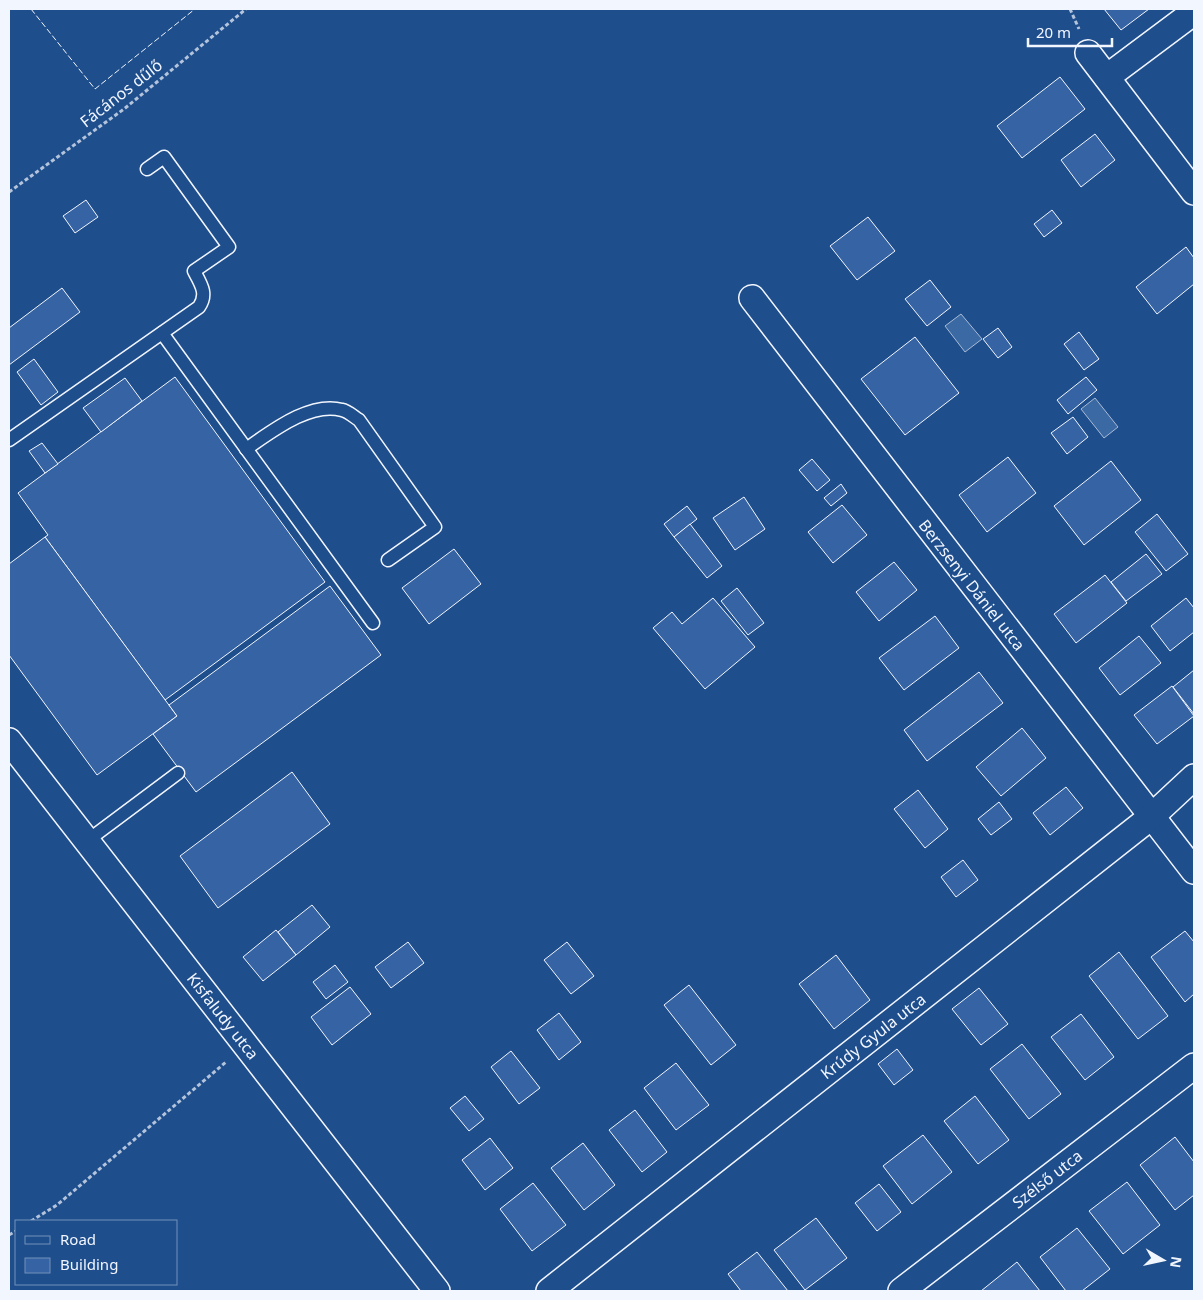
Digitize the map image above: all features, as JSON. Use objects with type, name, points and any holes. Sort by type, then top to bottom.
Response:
[{"type":"street","points":[[1106,77],[1194,12]]},
{"type":"street","points":[[1088,53],[1194,192]]},
{"type":"street","name":"Berzsenyi Dániel utca","points":[[752,298],[1194,871]]},
{"type":"street","name":"Kisfaludy utca","points":[[9,741],[437,1291]]},
{"type":"street","name":"Krúdy Gyula utca","points":[[549,1291],[1151,817],[1194,777]]},
{"type":"street","name":"Szélső utca","points":[[900,1291],[1194,1066]]},
{"type":"lane","points":[[9,440],[199,307],[204,300],[204,291],[194,272],[229,247],[164,157],[147,169]]},
{"type":"lane","points":[[162,333],[373,623]]},
{"type":"lane","points":[[246,449],[303,414],[322,409],[342,410],[359,420],[435,527],[388,560]]},
{"type":"lane","points":[[86,841],[178,773]]},
{"type":"path","name":"Fácános dűlő","points":[[9,192],[124,109],[246,9]]},
{"type":"path","points":[[33,1220],[57,1204],[246,1046]]},
{"type":"water","points":[[961,314],[982,339],[965,352],[945,326]]},
{"type":"water","points":[[1095,398],[1118,427],[1104,438],[1081,409]]},
{"type":"building","points":[[1104,9],[1149,9],[1121,30]]},
{"type":"building","points":[[1060,77],[1085,109],[1022,158],[997,126]]},
{"type":"building","points":[[1095,134],[1115,160],[1081,187],[1061,160]]},
{"type":"building","points":[[86,200],[98,217],[75,233],[63,216]]},
{"type":"building","points":[[1052,210],[1062,223],[1044,237],[1034,224]]},
{"type":"building","points":[[868,217],[895,251],[857,280],[830,246]]},
{"type":"building","points":[[1186,247],[1194,258],[1194,284],[1157,314],[1136,287]]},
{"type":"building","points":[[930,280],[951,307],[927,326],[905,299]]},
{"type":"building","points":[[62,288],[80,312],[9,365],[9,328]]},
{"type":"building","points":[[998,328],[1012,347],[998,358],[983,339]]},
{"type":"building","points":[[1079,332],[1099,359],[1084,370],[1064,344]]},
{"type":"building","points":[[915,337],[959,393],[905,435],[861,379]]},
{"type":"building","points":[[34,359],[58,392],[41,405],[17,372]]},
{"type":"building","points":[[175,377],[325,582],[165,700],[45,537],[48,535],[18,493]]},
{"type":"building","points":[[1086,377],[1097,390],[1068,414],[1057,400]]},
{"type":"building","points":[[125,378],[142,401],[101,432],[83,408]]},
{"type":"building","points":[[1073,417],[1088,437],[1067,454],[1051,433]]},
{"type":"building","points":[[42,443],[58,464],[45,473],[29,451]]},
{"type":"building","points":[[1008,457],[1036,493],[987,532],[959,495]]},
{"type":"building","points":[[812,459],[830,480],[817,491],[799,470]]},
{"type":"building","points":[[1111,461],[1141,500],[1084,545],[1054,506]]},
{"type":"building","points":[[841,484],[847,493],[831,506],[824,498]]},
{"type":"building","points":[[744,497],[765,529],[735,550],[713,518]]},
{"type":"building","points":[[842,505],[867,535],[833,563],[808,532]]},
{"type":"building","points":[[687,506],[697,519],[674,537],[664,524]]},
{"type":"building","points":[[1157,514],[1188,554],[1166,571],[1135,532]]},
{"type":"building","points":[[690,524],[722,566],[707,578],[674,537]]},
{"type":"building","points":[[45,537],[177,716],[97,775],[9,655],[9,564]]},
{"type":"building","points":[[454,549],[481,584],[429,624],[402,588]]},
{"type":"building","points":[[1146,554],[1162,574],[1126,601],[1111,582]]},
{"type":"building","points":[[894,562],[917,590],[879,621],[856,592]]},
{"type":"building","points":[[1105,575],[1127,603],[1076,643],[1054,614]]},
{"type":"building","points":[[330,586],[381,655],[196,792],[153,734],[177,716],[169,705]]},
{"type":"building","points":[[737,588],[764,623],[748,635],[721,601]]},
{"type":"building","points":[[713,598],[755,647],[705,689],[653,628],[672,612],[682,624]]},
{"type":"building","points":[[1186,598],[1194,608],[1194,632],[1170,651],[1151,626]]},
{"type":"building","points":[[935,616],[959,648],[904,690],[879,658]]},
{"type":"building","points":[[1139,636],[1161,663],[1120,695],[1099,668]]},
{"type":"building","points":[[1194,670],[1194,714],[1173,687]]},
{"type":"building","points":[[979,672],[1003,703],[927,761],[904,730]]},
{"type":"building","points":[[1172,686],[1194,716],[1157,744],[1134,715]]},
{"type":"building","points":[[1022,728],[1046,758],[1001,796],[976,767]]},
{"type":"building","points":[[292,772],[330,824],[218,908],[180,856]]},
{"type":"building","points":[[1066,787],[1083,808],[1050,835],[1033,813]]},
{"type":"building","points":[[918,790],[948,829],[925,848],[894,809]]},
{"type":"building","points":[[999,802],[1012,819],[991,835],[978,819]]},
{"type":"building","points":[[963,860],[978,880],[956,897],[941,877]]},
{"type":"building","points":[[312,905],[330,927],[296,955],[278,932]]},
{"type":"building","points":[[276,930],[296,955],[263,981],[243,957]]},
{"type":"building","points":[[1185,931],[1194,942],[1194,994],[1185,1002],[1151,957]]},
{"type":"building","points":[[408,942],[424,963],[391,988],[375,967]]},
{"type":"building","points":[[567,942],[594,976],[571,994],[544,960]]},
{"type":"building","points":[[1119,952],[1168,1016],[1138,1039],[1089,976]]},
{"type":"building","points":[[836,955],[870,1000],[834,1029],[799,984]]},
{"type":"building","points":[[335,965],[348,982],[326,999],[313,982]]},
{"type":"building","points":[[689,985],[736,1045],[711,1065],[664,1005]]},
{"type":"building","points":[[350,987],[371,1014],[332,1045],[311,1017]]},
{"type":"building","points":[[979,988],[1008,1024],[981,1045],[952,1009]]},
{"type":"building","points":[[559,1013],[581,1042],[559,1060],[537,1030]]},
{"type":"building","points":[[1081,1014],[1114,1057],[1085,1080],[1051,1037]]},
{"type":"building","points":[[1022,1044],[1061,1094],[1029,1119],[990,1069]]},
{"type":"building","points":[[897,1049],[913,1070],[894,1085],[878,1064]]},
{"type":"building","points":[[511,1051],[540,1088],[519,1104],[491,1067]]},
{"type":"building","points":[[676,1063],[709,1105],[676,1130],[644,1088]]},
{"type":"building","points":[[465,1096],[484,1119],[469,1131],[450,1108]]},
{"type":"building","points":[[975,1096],[1009,1140],[978,1164],[944,1121]]},
{"type":"building","points":[[635,1110],[667,1152],[642,1172],[609,1130]]},
{"type":"building","points":[[923,1135],[952,1172],[912,1204],[883,1166]]},
{"type":"building","points":[[1175,1137],[1194,1162],[1194,1195],[1175,1210],[1140,1165]]},
{"type":"building","points":[[490,1138],[513,1168],[485,1190],[462,1160]]},
{"type":"building","points":[[583,1143],[615,1185],[584,1210],[551,1168]]},
{"type":"building","points":[[1127,1182],[1160,1225],[1123,1254],[1089,1211]]},
{"type":"building","points":[[533,1183],[566,1225],[532,1251],[500,1209]]},
{"type":"building","points":[[879,1184],[901,1212],[877,1231],[855,1203]]},
{"type":"building","points":[[816,1218],[847,1258],[805,1290],[774,1250]]},
{"type":"building","points":[[1077,1228],[1110,1269],[1082,1291],[1066,1291],[1040,1257]]},
{"type":"building","points":[[757,1252],[788,1291],[741,1291],[728,1274]]},
{"type":"building","points":[[1017,1262],[1040,1291],[981,1291]]},
{"type":"fence","points":[[31,9],[95,89],[195,9]]}]
